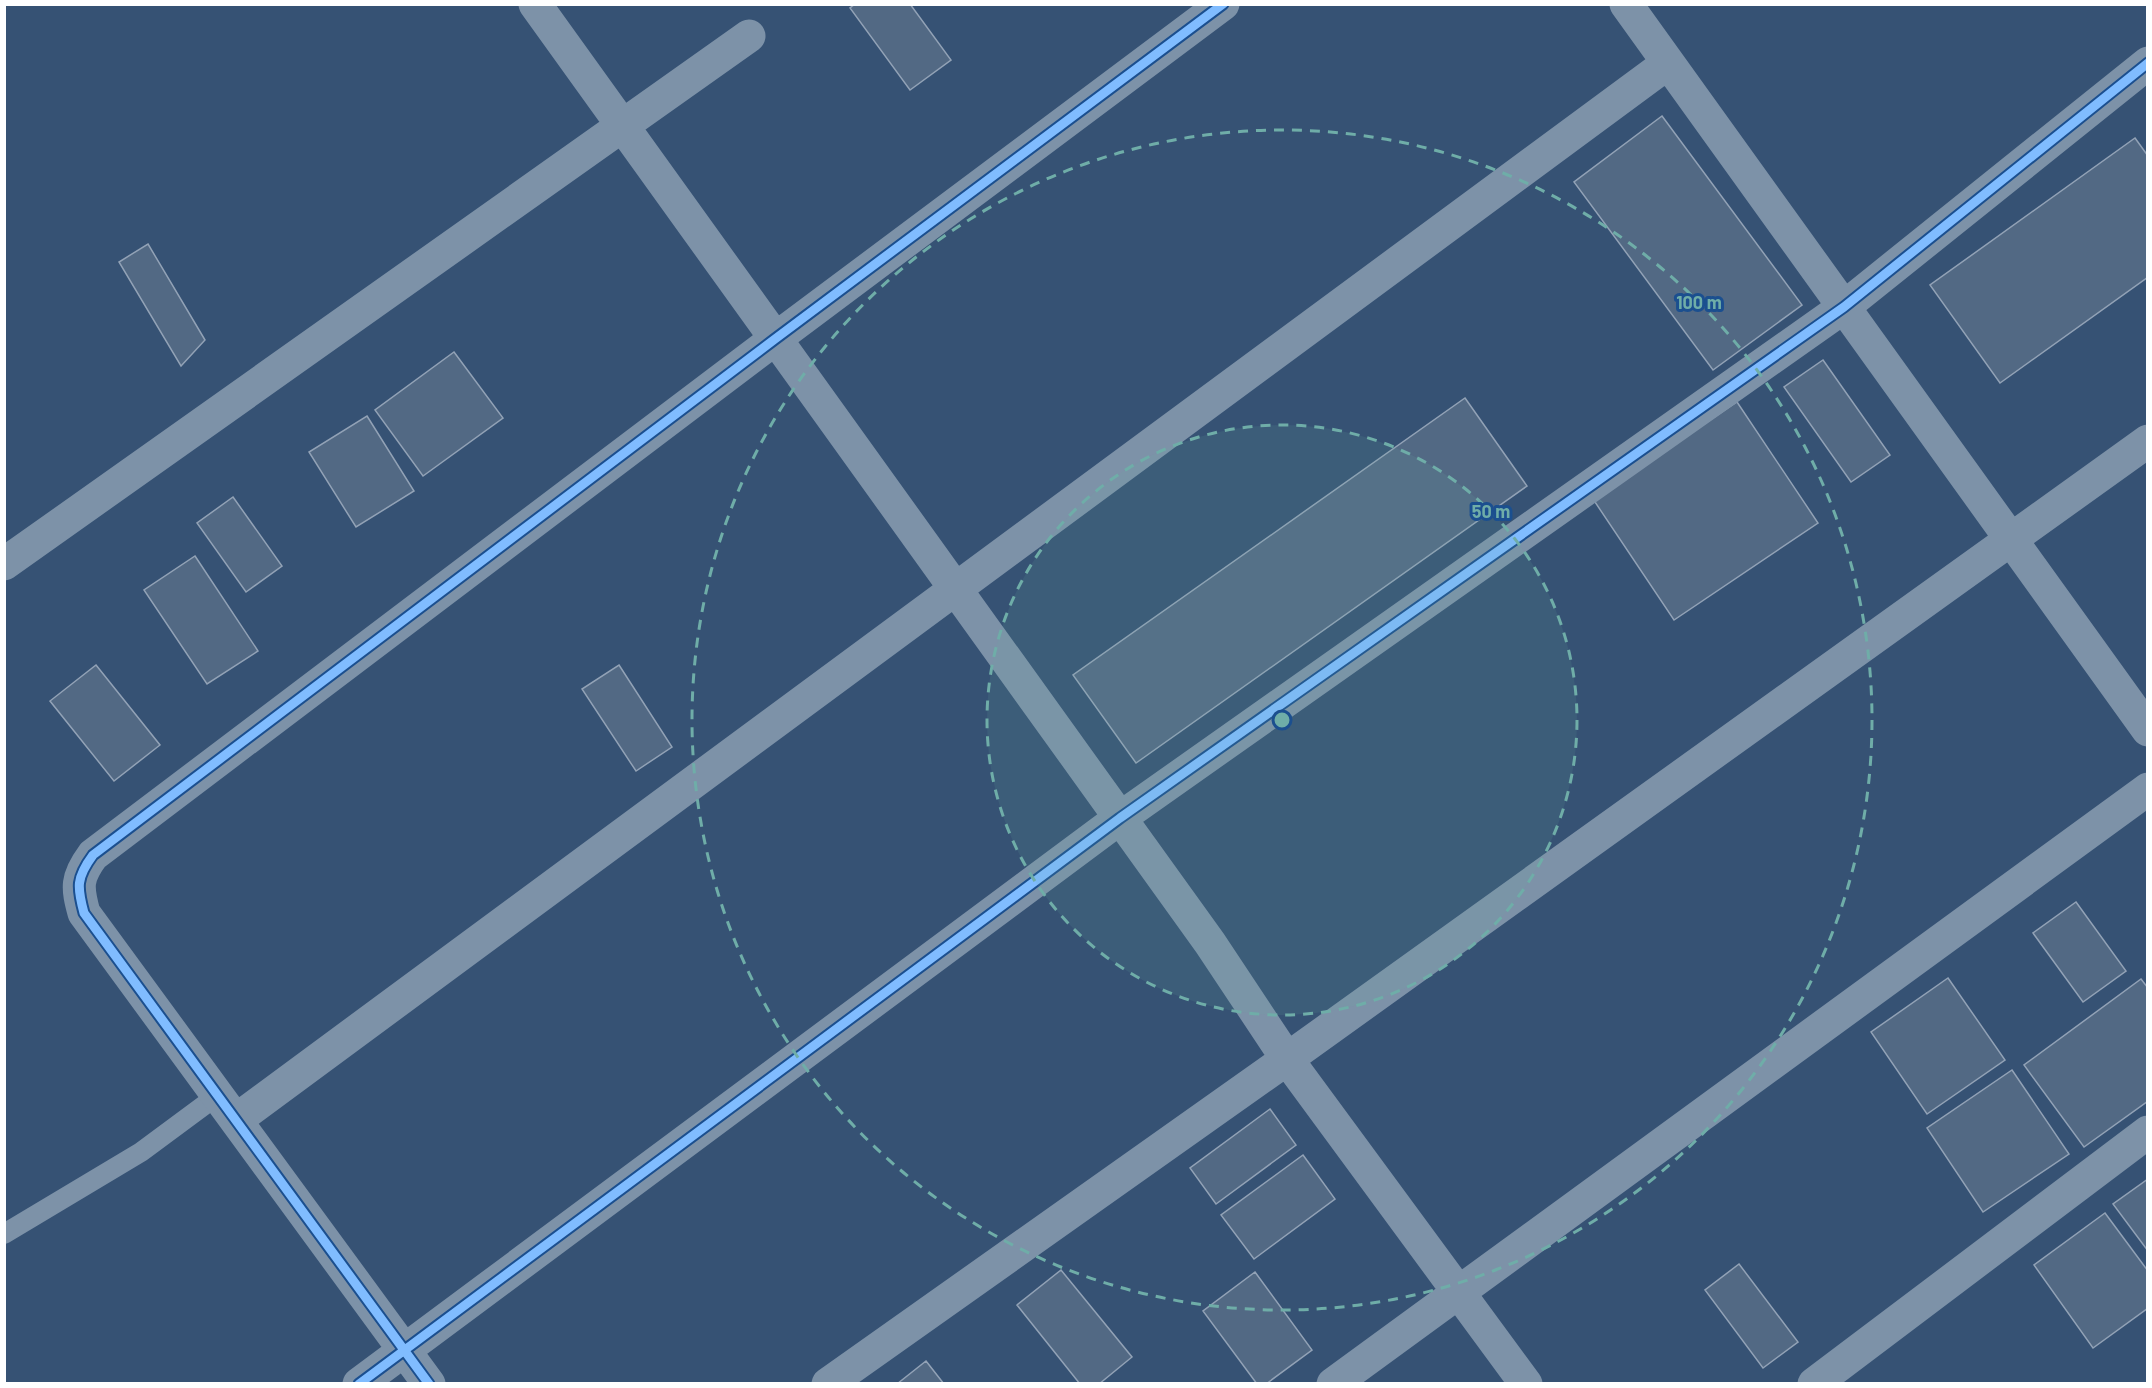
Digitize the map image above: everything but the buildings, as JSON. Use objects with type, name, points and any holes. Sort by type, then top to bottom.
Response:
[{"type":"street","points":[[535,4],[1210,943],[1287,1059],[1526,1383]]},
{"type":"street","points":[[429,1383],[84,913],[77,889],[82,870],[93,855],[775,339],[1223,4]]},
{"type":"street","points":[[1626,4],[2148,730]]},
{"type":"street","points":[[4,564],[749,36]]},
{"type":"street","points":[[227,1108],[955,590],[1668,63]]},
{"type":"street","points":[[359,1383],[1120,818],[1844,307],[2148,63]]},
{"type":"street","points":[[828,1383],[1287,1059],[2148,441]]},
{"type":"street","points":[[1333,1383],[2148,789]]},
{"type":"street","points":[[1814,1383],[2148,1132]]},
{"type":"lane","points":[[4,1234],[124,1162],[227,1108]]},
{"type":"cycle path","points":[[429,1384],[84,913],[79,889],[87,863],[93,855],[775,339],[1223,4]]},
{"type":"cycle path","points":[[359,1384],[1120,818],[1844,307],[2148,63]]}]
